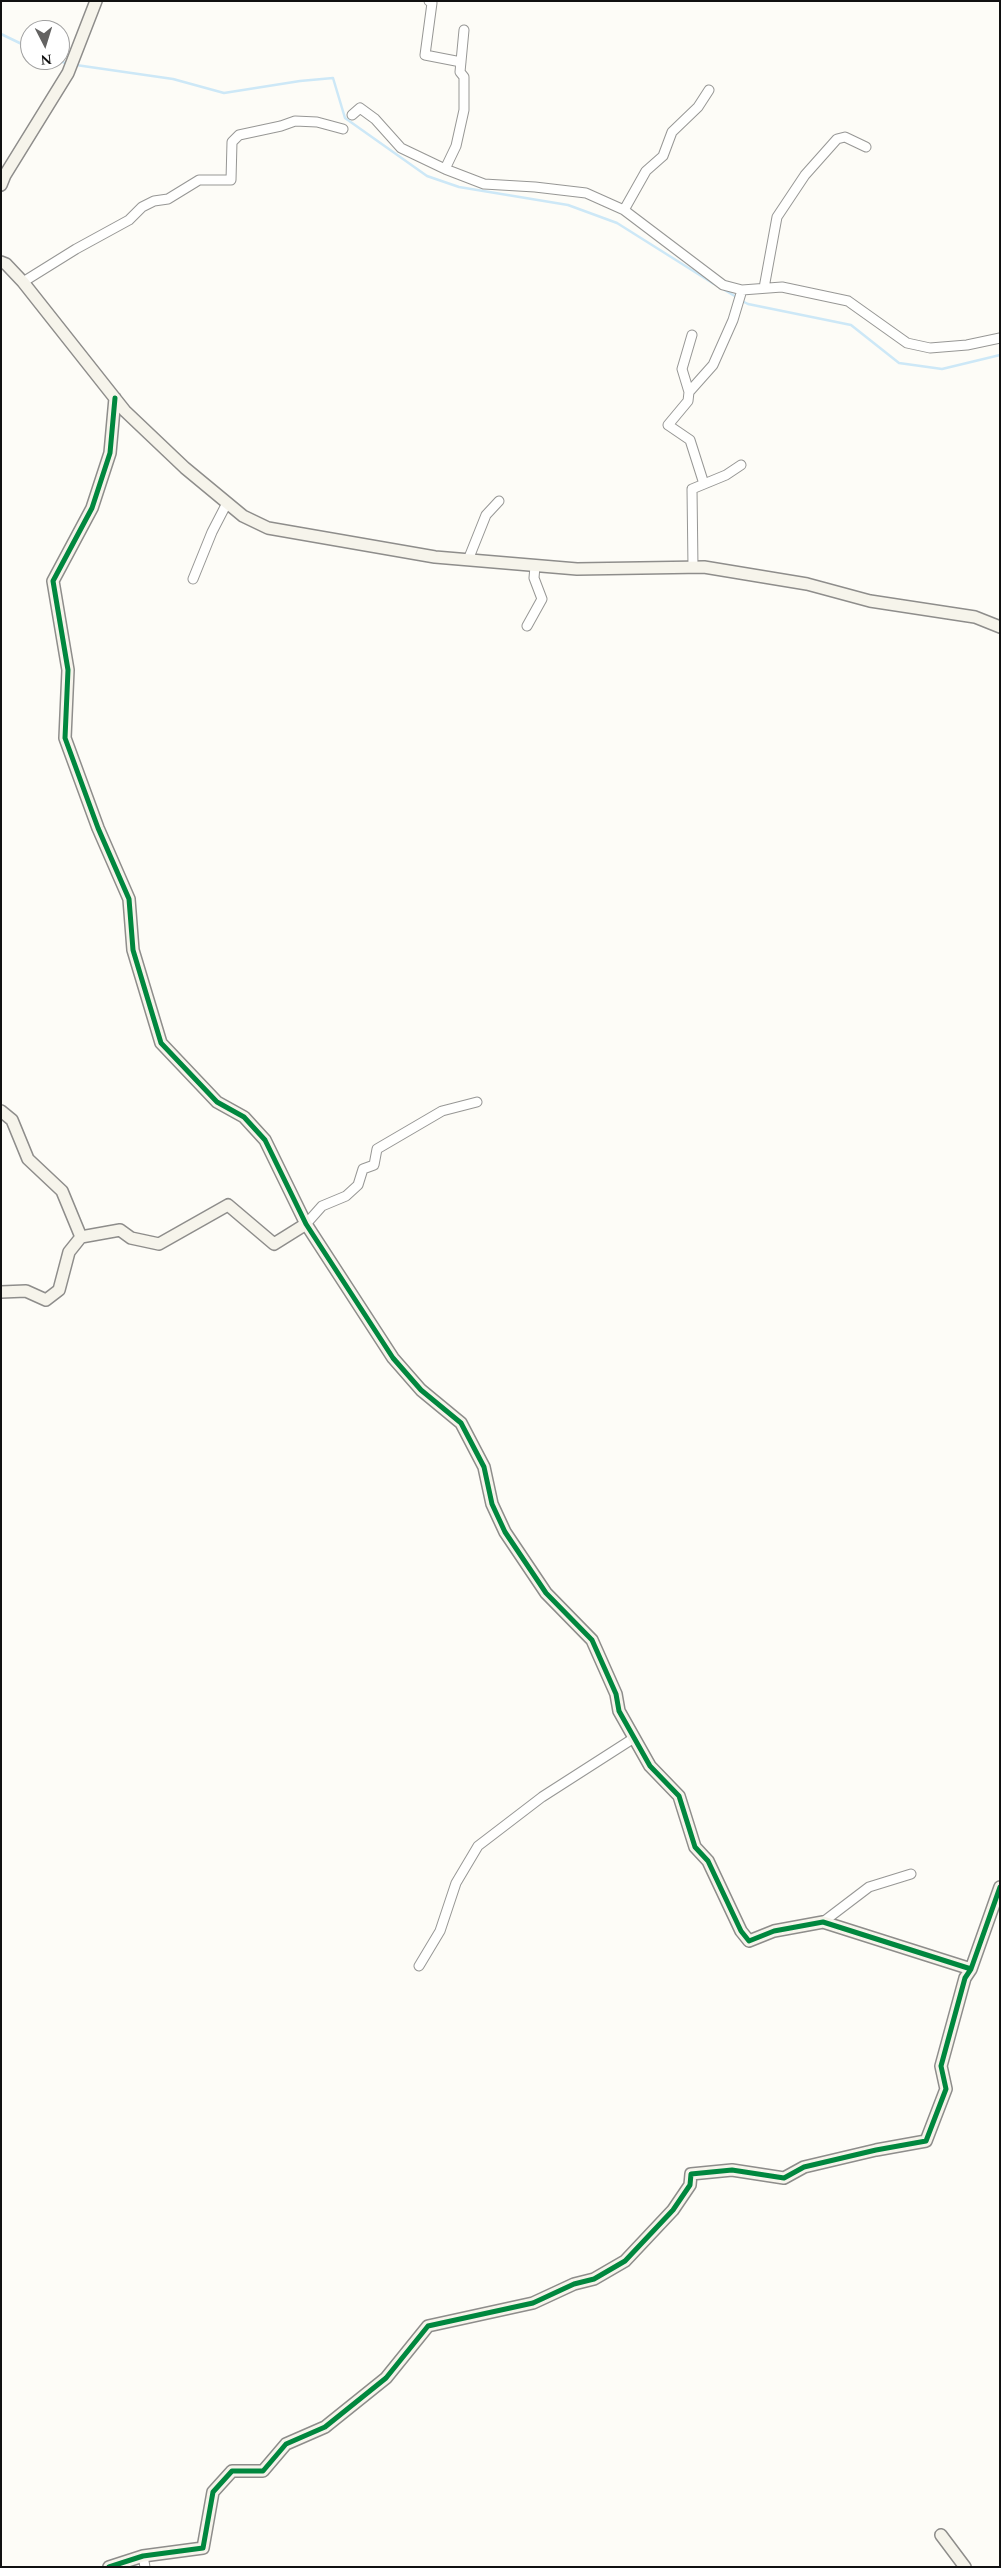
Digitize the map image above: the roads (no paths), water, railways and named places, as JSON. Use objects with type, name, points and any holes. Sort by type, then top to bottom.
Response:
[{"type":"street","points":[[1,185],[71,66],[96,1]]},
{"type":"street","points":[[429,1],[432,3],[425,54],[461,62]]},
{"type":"street","points":[[445,169],[456,146],[464,110],[461,62],[464,30]]},
{"type":"street","points":[[624,210],[646,171],[663,156],[672,132],[698,107],[710,90]]},
{"type":"street","points":[[352,115],[360,108],[375,119],[401,148],[445,169],[484,184],[586,193],[624,210],[723,285],[741,294],[764,288],[782,287],[848,301],[907,343],[930,348],[966,345],[1000,338]]},
{"type":"street","points":[[23,282],[76,249],[129,220],[142,207],[168,199],[199,180],[231,180],[232,142],[239,135],[295,121],[317,122],[343,129]]},
{"type":"street","points":[[764,288],[776,217],[805,175],[837,139],[845,137],[866,147]]},
{"type":"street","points":[[1,262],[6,264],[23,282],[125,411],[227,503],[243,516],[268,528],[435,557],[535,566],[577,569],[704,567],[808,584],[870,601],[975,617],[1000,626]]},
{"type":"street","points":[[689,392],[713,365],[737,309],[741,294]]},
{"type":"street","points":[[692,335],[682,369],[689,392],[688,400],[668,425],[690,440],[704,484]]},
{"type":"street","points":[[114,398],[110,454],[92,508],[52,581],[68,670],[65,738],[98,828],[130,899],[133,950],[161,1043],[217,1102],[244,1117],[265,1140],[306,1224],[393,1358],[420,1390],[461,1423],[484,1467],[492,1504],[505,1532],[546,1593],[592,1640],[616,1694],[619,1710],[650,1766],[679,1796],[695,1847],[708,1861],[741,1930],[748,1940],[774,1931],[823,1922],[869,1887],[911,1874]]},
{"type":"street","points":[[693,567],[692,489],[726,475],[740,464]]},
{"type":"street","points":[[468,560],[486,515],[499,501]]},
{"type":"street","points":[[193,579],[212,532],[227,503]]},
{"type":"street","points":[[527,626],[542,599],[534,578],[535,566]]},
{"type":"street","points":[[1,1292],[26,1291],[46,1300],[59,1290],[69,1252],[82,1237],[120,1230],[131,1238],[160,1244],[228,1205],[274,1244],[306,1224],[322,1206],[346,1196],[358,1185],[363,1169],[374,1165],[377,1149],[442,1111],[478,1102]]},
{"type":"street","points":[[1,1112],[12,1120],[28,1159],[62,1190],[82,1237]]},
{"type":"street","points":[[419,1966],[440,1931],[456,1883],[478,1846],[542,1797],[634,1738]]},
{"type":"street","points":[[109,2567],[144,2562],[204,2548],[213,2492],[232,2471],[263,2471],[286,2444],[325,2427],[386,2378],[428,2326],[532,2303],[551,2293],[594,2279],[626,2260],[673,2210],[690,2185],[690,2174],[732,2170],[784,2178],[804,2167],[876,2150],[926,2141],[946,2089],[941,2066],[965,1978],[971,1968],[1000,1887]]},
{"type":"street","points":[[823,1922],[971,1968]]},
{"type":"street","points":[[941,2535],[965,2567]]},
{"type":"waterway","points":[[1,34],[20,43]]},
{"type":"waterway","points":[[76,65],[173,79],[224,93],[300,81],[333,78],[345,118],[427,176],[459,187],[568,205],[617,223],[714,284]]},
{"type":"waterway","points":[[723,289],[738,298]]},
{"type":"waterway","points":[[742,301],[748,304],[851,325],[899,363],[942,369],[1000,355]]}]
